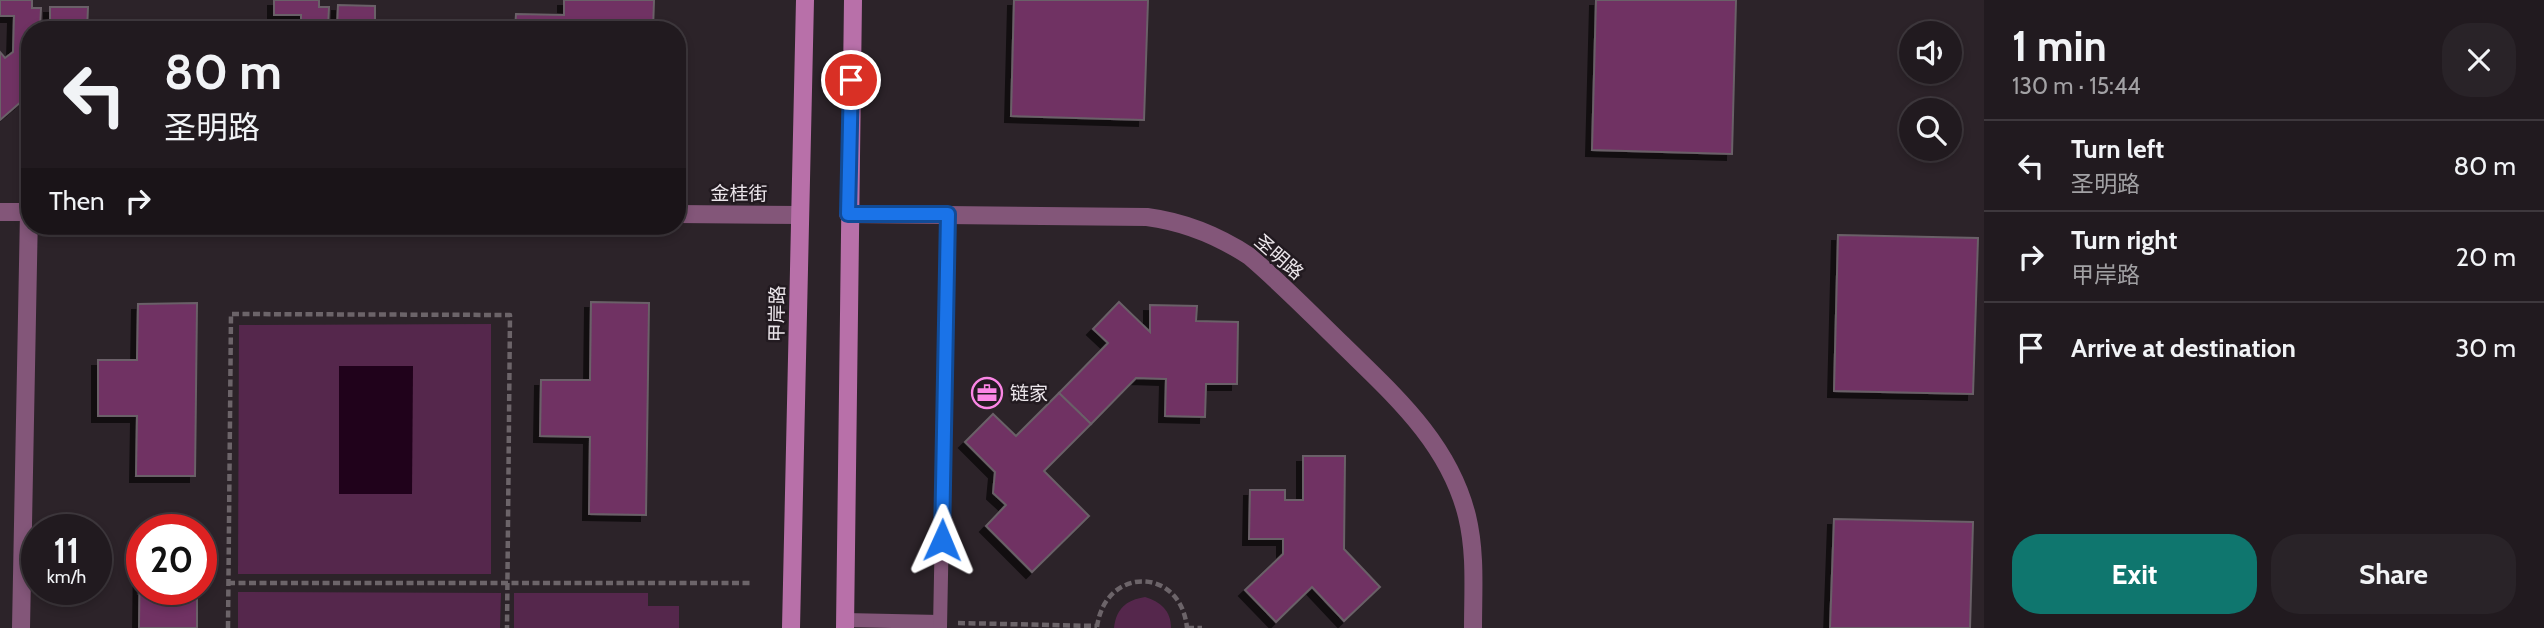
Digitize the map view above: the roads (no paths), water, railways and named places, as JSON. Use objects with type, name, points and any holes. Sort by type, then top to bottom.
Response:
[{"type":"main road","name":"甲岸路","points":[[792,628],[805,0]]},
{"type":"main road","points":[[845,624],[852,0]]},
{"type":"street","points":[[0,212],[21,212]]},
{"type":"street","name":"金桂街","points":[[686,214],[800,215]]},
{"type":"street","name":"圣明路","points":[[848,214],[1147,217],[1194,226],[1249,256],[1404,405],[1436,445],[1458,490],[1469,527],[1474,568],[1473,628]]},
{"type":"street","points":[[21,628],[29,235]]},
{"type":"lane","points":[[845,624],[940,625],[948,214]]},
{"type":"place","name":"链家","points":[[987,393]]}]
